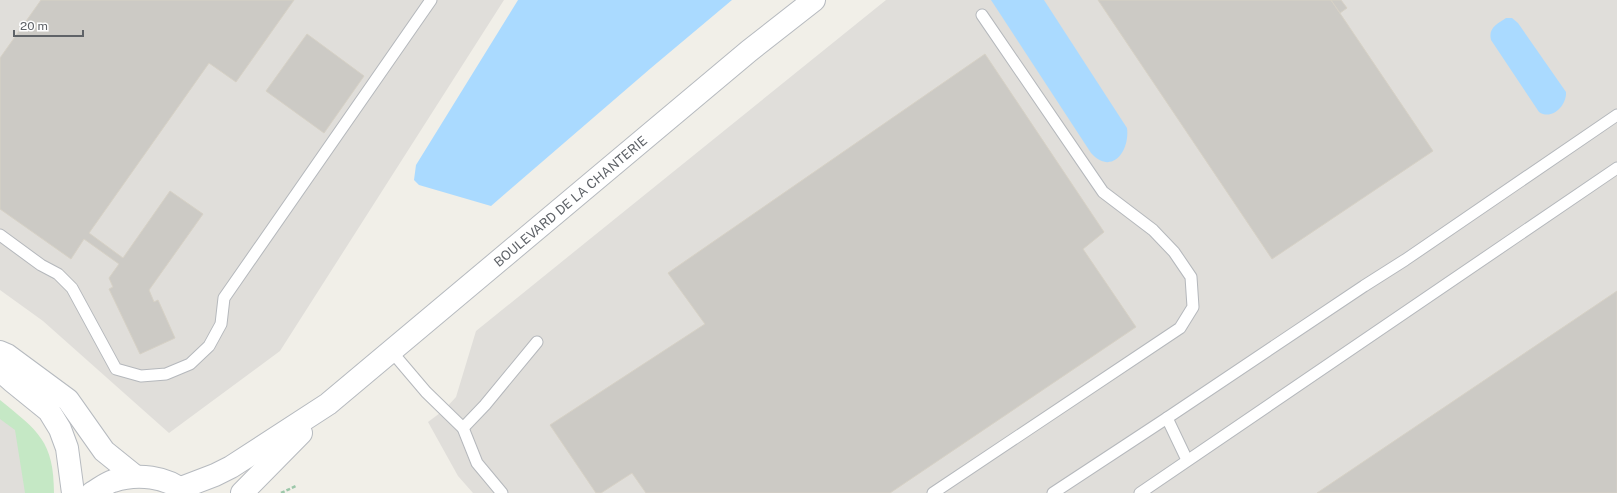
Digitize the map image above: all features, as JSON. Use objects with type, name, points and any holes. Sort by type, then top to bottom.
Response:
[{"type":"street","name":"BOULEVARD DE LA CHANTERIE","points":[[183,490],[231,467],[328,404],[392,352],[749,51],[814,0]]},
{"type":"street","points":[[0,352],[7,355],[68,400],[104,451],[135,476]]},
{"type":"street","points":[[0,370],[49,411],[60,429],[67,448],[73,493]]},
{"type":"street","name":"BOULEVARD DE LA CHANTERIE","points":[[242,493],[328,404]]},
{"type":"street","points":[[92,493],[112,481],[135,476],[159,479],[183,490]]},
{"type":"lane","points":[[0,235],[41,265],[58,274],[72,288],[116,369],[141,376],[166,374],[190,364],[209,346],[221,324],[224,298],[431,0]]},
{"type":"lane","points":[[933,493],[1180,328],[1193,307],[1191,277],[1174,252],[1152,230],[1103,192],[982,15]]},
{"type":"lane","points":[[1053,493],[1405,260],[1617,115]]},
{"type":"lane","points":[[1140,493],[1617,168]]},
{"type":"lane","points":[[463,428],[485,405],[537,342]]},
{"type":"lane","points":[[392,352],[426,392],[463,428],[477,462],[502,493]]},
{"type":"lane","points":[[1167,418],[1187,460]]},
{"type":"path","points":[[281,493],[296,486]]},
{"type":"shaded area","points":[[0,0],[504,0],[280,351],[169,433],[43,321],[0,290]]},
{"type":"shaded area","points":[[886,0],[1617,0],[1617,493],[473,493],[458,476],[428,422],[444,410],[456,397],[476,331]]},
{"type":"shaded area","points":[[0,410],[30,430],[38,493],[0,493]]},
{"type":"green space","points":[[0,400],[34,429],[47,449],[51,461],[54,493],[25,493],[15,430],[0,419]]},
{"type":"water","points":[[518,0],[732,0],[491,206],[419,185],[414,180],[416,165]]},
{"type":"water","points":[[991,0],[1044,0],[1127,128],[1126,145],[1118,158],[1106,162],[1091,153]]},
{"type":"water","points":[[1506,18],[1512,18],[1518,23],[1566,92],[1564,102],[1554,113],[1544,114],[1539,112],[1491,40],[1490,36],[1492,29]]},
{"type":"building","points":[[41,0],[294,0],[236,82],[209,63],[89,233],[123,258],[170,191],[203,214],[149,290],[154,302],[158,300],[175,338],[140,354],[109,289],[113,287],[109,278],[119,264],[84,239],[71,259],[0,209],[0,58]]},
{"type":"building","points":[[1098,0],[1331,0],[1433,151],[1272,259]]},
{"type":"building","points":[[1331,0],[1341,0],[1347,8],[1340,13]]},
{"type":"building","points":[[307,34],[364,76],[324,133],[266,91]]},
{"type":"building","points":[[985,54],[1104,232],[1083,249],[1136,327],[890,493],[646,493],[632,473],[601,493],[596,493],[550,425],[705,324],[668,273]]},
{"type":"building","points":[[1617,291],[1617,493],[1317,493]]}]
